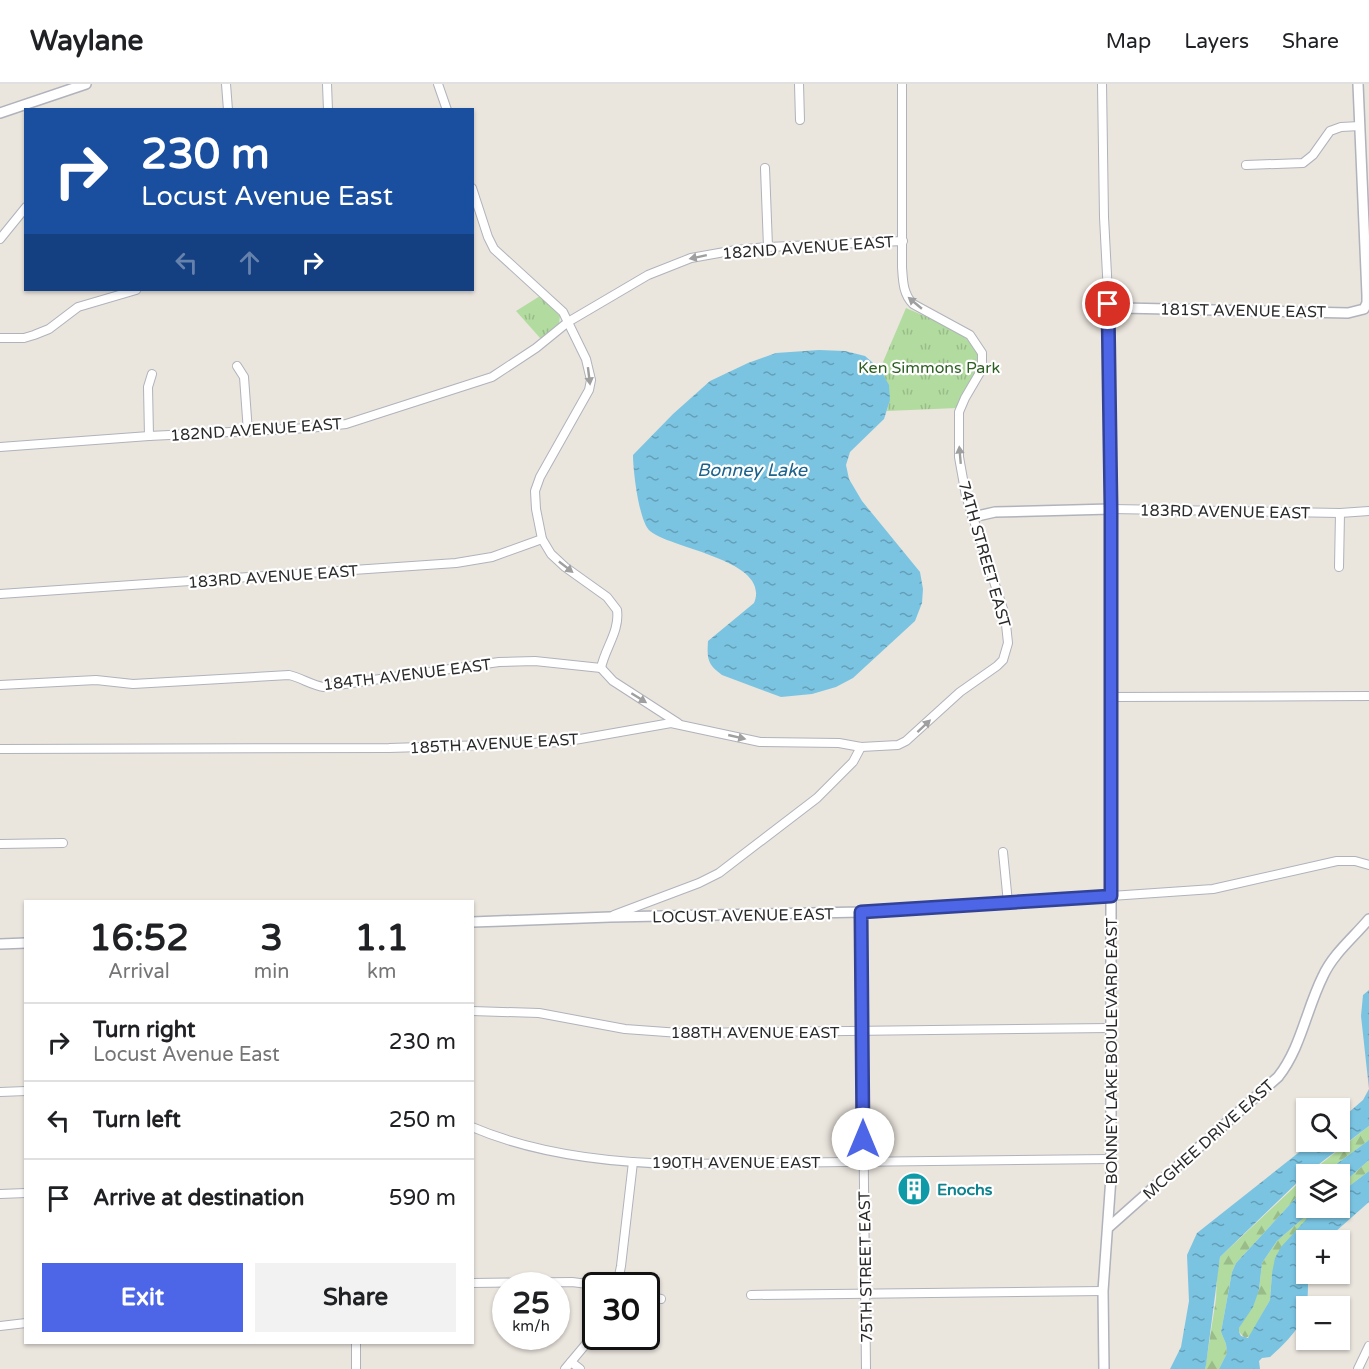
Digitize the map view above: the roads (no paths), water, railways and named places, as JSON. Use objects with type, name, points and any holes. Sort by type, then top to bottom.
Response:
[{"type":"street","points":[[0,113],[86,84]]},
{"type":"street","points":[[226,84],[228,108]]},
{"type":"street","points":[[327,84],[328,108]]},
{"type":"street","points":[[438,84],[446,108]]},
{"type":"street","points":[[799,84],[800,120]]},
{"type":"street","name":"74TH STREET EAST","points":[[902,84],[903,284],[908,298],[919,308],[970,335],[982,353],[982,369],[965,398],[958,420],[962,474],[973,517],[1000,596],[1008,630],[1006,654],[1003,660],[992,669]]},
{"type":"street","name":"BONNEY LAKE BOULEVARD EAST","points":[[1102,84],[1104,217],[1109,313],[1111,509],[1111,1159],[1103,1291],[1104,1369]]},
{"type":"street","points":[[1246,165],[1303,163],[1313,155],[1330,131],[1341,127],[1360,126],[1359,84]]},
{"type":"street","name":"181ST AVENUE EAST","points":[[1109,313],[1113,309],[1122,308],[1348,313],[1364,309],[1367,295],[1360,126]]},
{"type":"street","points":[[765,168],[768,247]]},
{"type":"street","points":[[474,199],[477,216],[494,249],[555,303],[568,322],[585,359],[591,384],[585,399],[537,484],[536,509],[542,539],[558,560],[616,606],[617,628],[603,658],[601,668],[613,681],[680,724]]},
{"type":"street","points":[[0,240],[24,210]]},
{"type":"street","name":"182ND AVENUE EAST","points":[[0,447],[346,424],[492,377],[536,348],[568,322],[648,275],[691,258],[768,247],[903,241]]},
{"type":"street","points":[[0,338],[24,338],[34,335],[49,328],[78,307],[133,291]]},
{"type":"street","points":[[1091,305],[1109,313]]},
{"type":"street","points":[[237,366],[244,377],[248,432]]},
{"type":"street","points":[[149,436],[148,387],[152,374]]},
{"type":"street","name":"183RD AVENUE EAST","points":[[973,517],[995,512],[1111,509],[1340,513],[1369,511]]},
{"type":"street","points":[[1339,567],[1340,513]]},
{"type":"street","name":"183RD AVENUE EAST","points":[[0,594],[456,563],[492,557],[542,539]]},
{"type":"street","name":"184TH AVENUE EAST","points":[[0,685],[96,680],[133,684],[289,675],[324,687],[499,662],[535,661],[601,668]]},
{"type":"street","name":"185TH AVENUE EAST","points":[[0,749],[389,748],[515,744],[563,742],[659,725],[680,724],[760,742],[839,743],[861,747],[898,744],[906,741],[960,692],[992,669]]},
{"type":"street","points":[[1111,697],[1369,696]]},
{"type":"street","points":[[610,917],[719,873],[817,798],[853,762],[861,747]]},
{"type":"street","points":[[0,844],[63,843]]},
{"type":"street","points":[[1003,852],[1008,903]]},
{"type":"street","name":"LOCUST AVENUE EAST","points":[[474,922],[861,912],[1008,903],[1213,889],[1337,861],[1355,861],[1369,866]]},
{"type":"street","name":"75TH STREET EAST","points":[[861,912],[866,1369]]},
{"type":"street","name":"MCGHEE DRIVE EAST","points":[[1108,1227],[1278,1077],[1294,1052],[1327,968],[1369,919]]},
{"type":"street","points":[[0,944],[24,943]]},
{"type":"street","name":"188TH AVENUE EAST","points":[[474,1011],[539,1013],[625,1029],[661,1033],[1111,1028]]},
{"type":"street","points":[[0,1092],[24,1091]]},
{"type":"street","name":"190TH AVENUE EAST","points":[[474,1128],[576,1156],[633,1162],[680,1164],[1111,1159]]},
{"type":"street","points":[[620,1272],[633,1162]]},
{"type":"street","points":[[0,1194],[24,1193]]},
{"type":"street","points":[[474,1283],[582,1283]]},
{"type":"street","points":[[751,1295],[1103,1291]]},
{"type":"street","points":[[0,1326],[24,1323]]},
{"type":"street","points":[[356,1344],[356,1369]]},
{"type":"street","points":[[1358,1369],[1369,1346]]},
{"type":"street","points":[[564,1369],[582,1349]]},
{"type":"street","points":[[571,1362],[580,1369]]},
{"type":"water","name":"Bonney Lake","points":[[845,351],[865,356],[880,369],[889,385],[890,400],[884,419],[850,452],[846,465],[849,479],[862,501],[920,572],[923,589],[922,603],[915,621],[853,678],[836,687],[812,694],[781,697],[722,675],[713,668],[708,657],[708,641],[754,603],[756,588],[748,576],[735,566],[650,531],[640,507],[633,455],[673,414],[710,381],[776,353]]},
{"type":"water","points":[[1369,990],[1369,1089],[1361,1016],[1363,995]]},
{"type":"water","points":[[1369,1089],[1369,1126],[1350,1140],[1350,1111],[1363,1100]]},
{"type":"water","points":[[1369,1140],[1369,1160],[1350,1177],[1350,1164],[1337,1164]]},
{"type":"water","points":[[1299,1152],[1335,1152],[1319,1164],[1296,1164],[1296,1184],[1220,1257],[1205,1369],[1170,1369],[1181,1347],[1189,1301],[1187,1255],[1197,1233]]},
{"type":"water","points":[[1369,1171],[1369,1202],[1337,1230],[1296,1230],[1307,1218],[1350,1218],[1350,1185]]},
{"type":"water","points":[[1296,1198],[1296,1218],[1303,1218],[1277,1241],[1262,1263],[1259,1290],[1253,1307],[1239,1328],[1241,1336],[1248,1338],[1270,1300],[1275,1258],[1281,1247],[1296,1231],[1296,1284],[1308,1284],[1307,1296],[1296,1296],[1296,1330],[1270,1357],[1259,1361],[1260,1369],[1219,1369],[1227,1353],[1221,1332],[1232,1272],[1236,1263]]},
{"type":"place","name":"Enochs","points":[[914,1189]]},
{"type":"park label","name":"Ken Simmons Park","points":[[929,367]]}]
